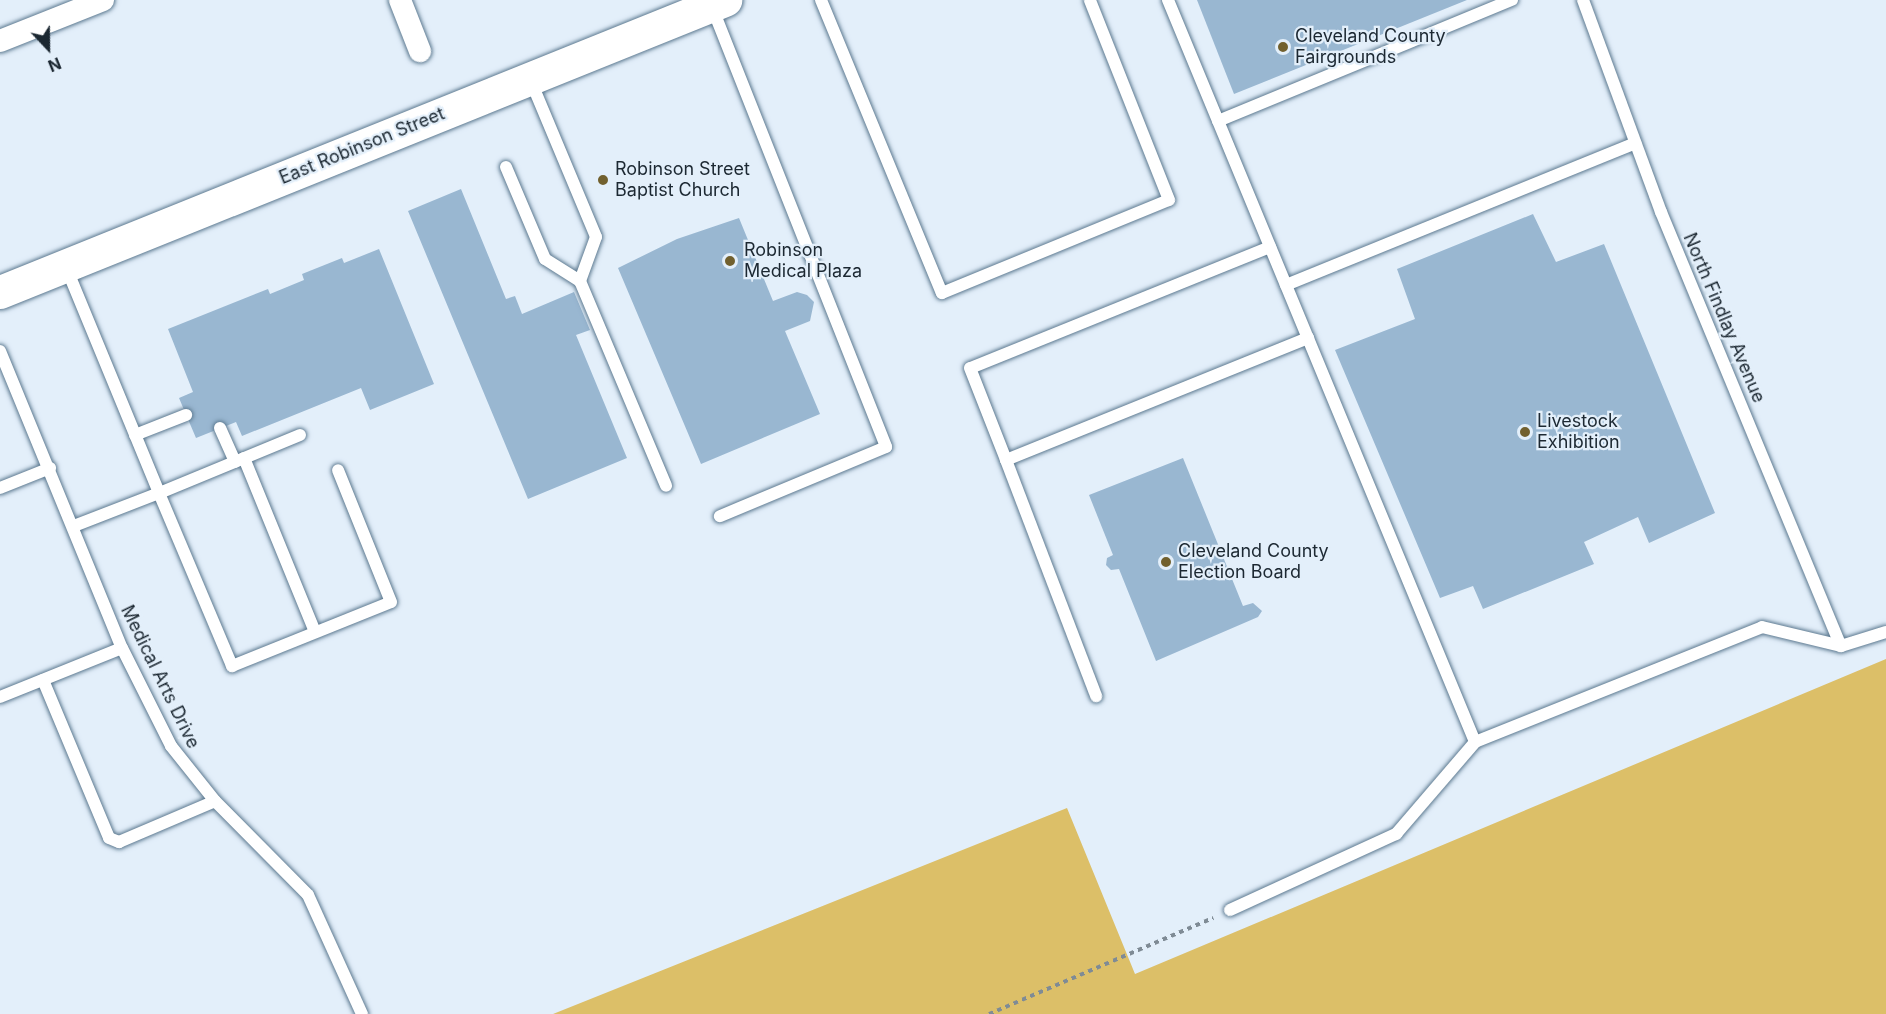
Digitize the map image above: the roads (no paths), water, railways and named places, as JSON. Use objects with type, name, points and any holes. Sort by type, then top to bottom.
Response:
[{"type":"main road","name":"East Robinson Street","points":[[0,292],[718,3]]},
{"type":"street","points":[[0,42],[103,0]]},
{"type":"street","points":[[400,0],[420,51]]},
{"type":"lane","points":[[821,0],[942,293],[1169,200],[1090,0]]},
{"type":"lane","points":[[1168,0],[1475,742]]},
{"type":"lane","points":[[1218,121],[1512,0]]},
{"type":"lane","name":"North Findlay Avenue","points":[[1583,0],[1635,143],[1841,646]]},
{"type":"lane","points":[[718,3],[886,447],[720,516]]},
{"type":"lane","points":[[530,78],[596,237],[580,281]]},
{"type":"lane","points":[[1286,285],[1635,143]]},
{"type":"lane","points":[[506,167],[545,259],[580,281],[666,486]]},
{"type":"lane","points":[[1096,696],[970,368],[1270,247]]},
{"type":"lane","points":[[65,266],[232,666],[390,602],[338,470]]},
{"type":"lane","points":[[1006,460],[1308,338]]},
{"type":"lane","name":"Medical Arts Drive","points":[[0,351],[74,526],[122,648],[171,746],[215,801],[268,851],[308,895],[362,1014]]},
{"type":"lane","points":[[135,435],[186,415]]},
{"type":"lane","points":[[220,428],[240,460],[315,632]]},
{"type":"lane","points":[[74,526],[300,435]]},
{"type":"lane","points":[[0,488],[50,468]]},
{"type":"lane","points":[[1230,910],[1396,834],[1475,742],[1762,627],[1841,646],[1886,632]]},
{"type":"lane","points":[[0,697],[122,648]]},
{"type":"lane","points":[[43,680],[109,838],[119,842],[215,801]]},
{"type":"place","name":"Cleveland County Fairgrounds","points":[[1283,47]]},
{"type":"place","name":"Robinson Street Baptist Church","points":[[603,180]]},
{"type":"place","name":"Robinson Medical Plaza","points":[[730,261]]},
{"type":"place","name":"Livestock Exhibition","points":[[1525,432]]},
{"type":"place","name":"Cleveland County Election Board","points":[[1166,562]]}]
